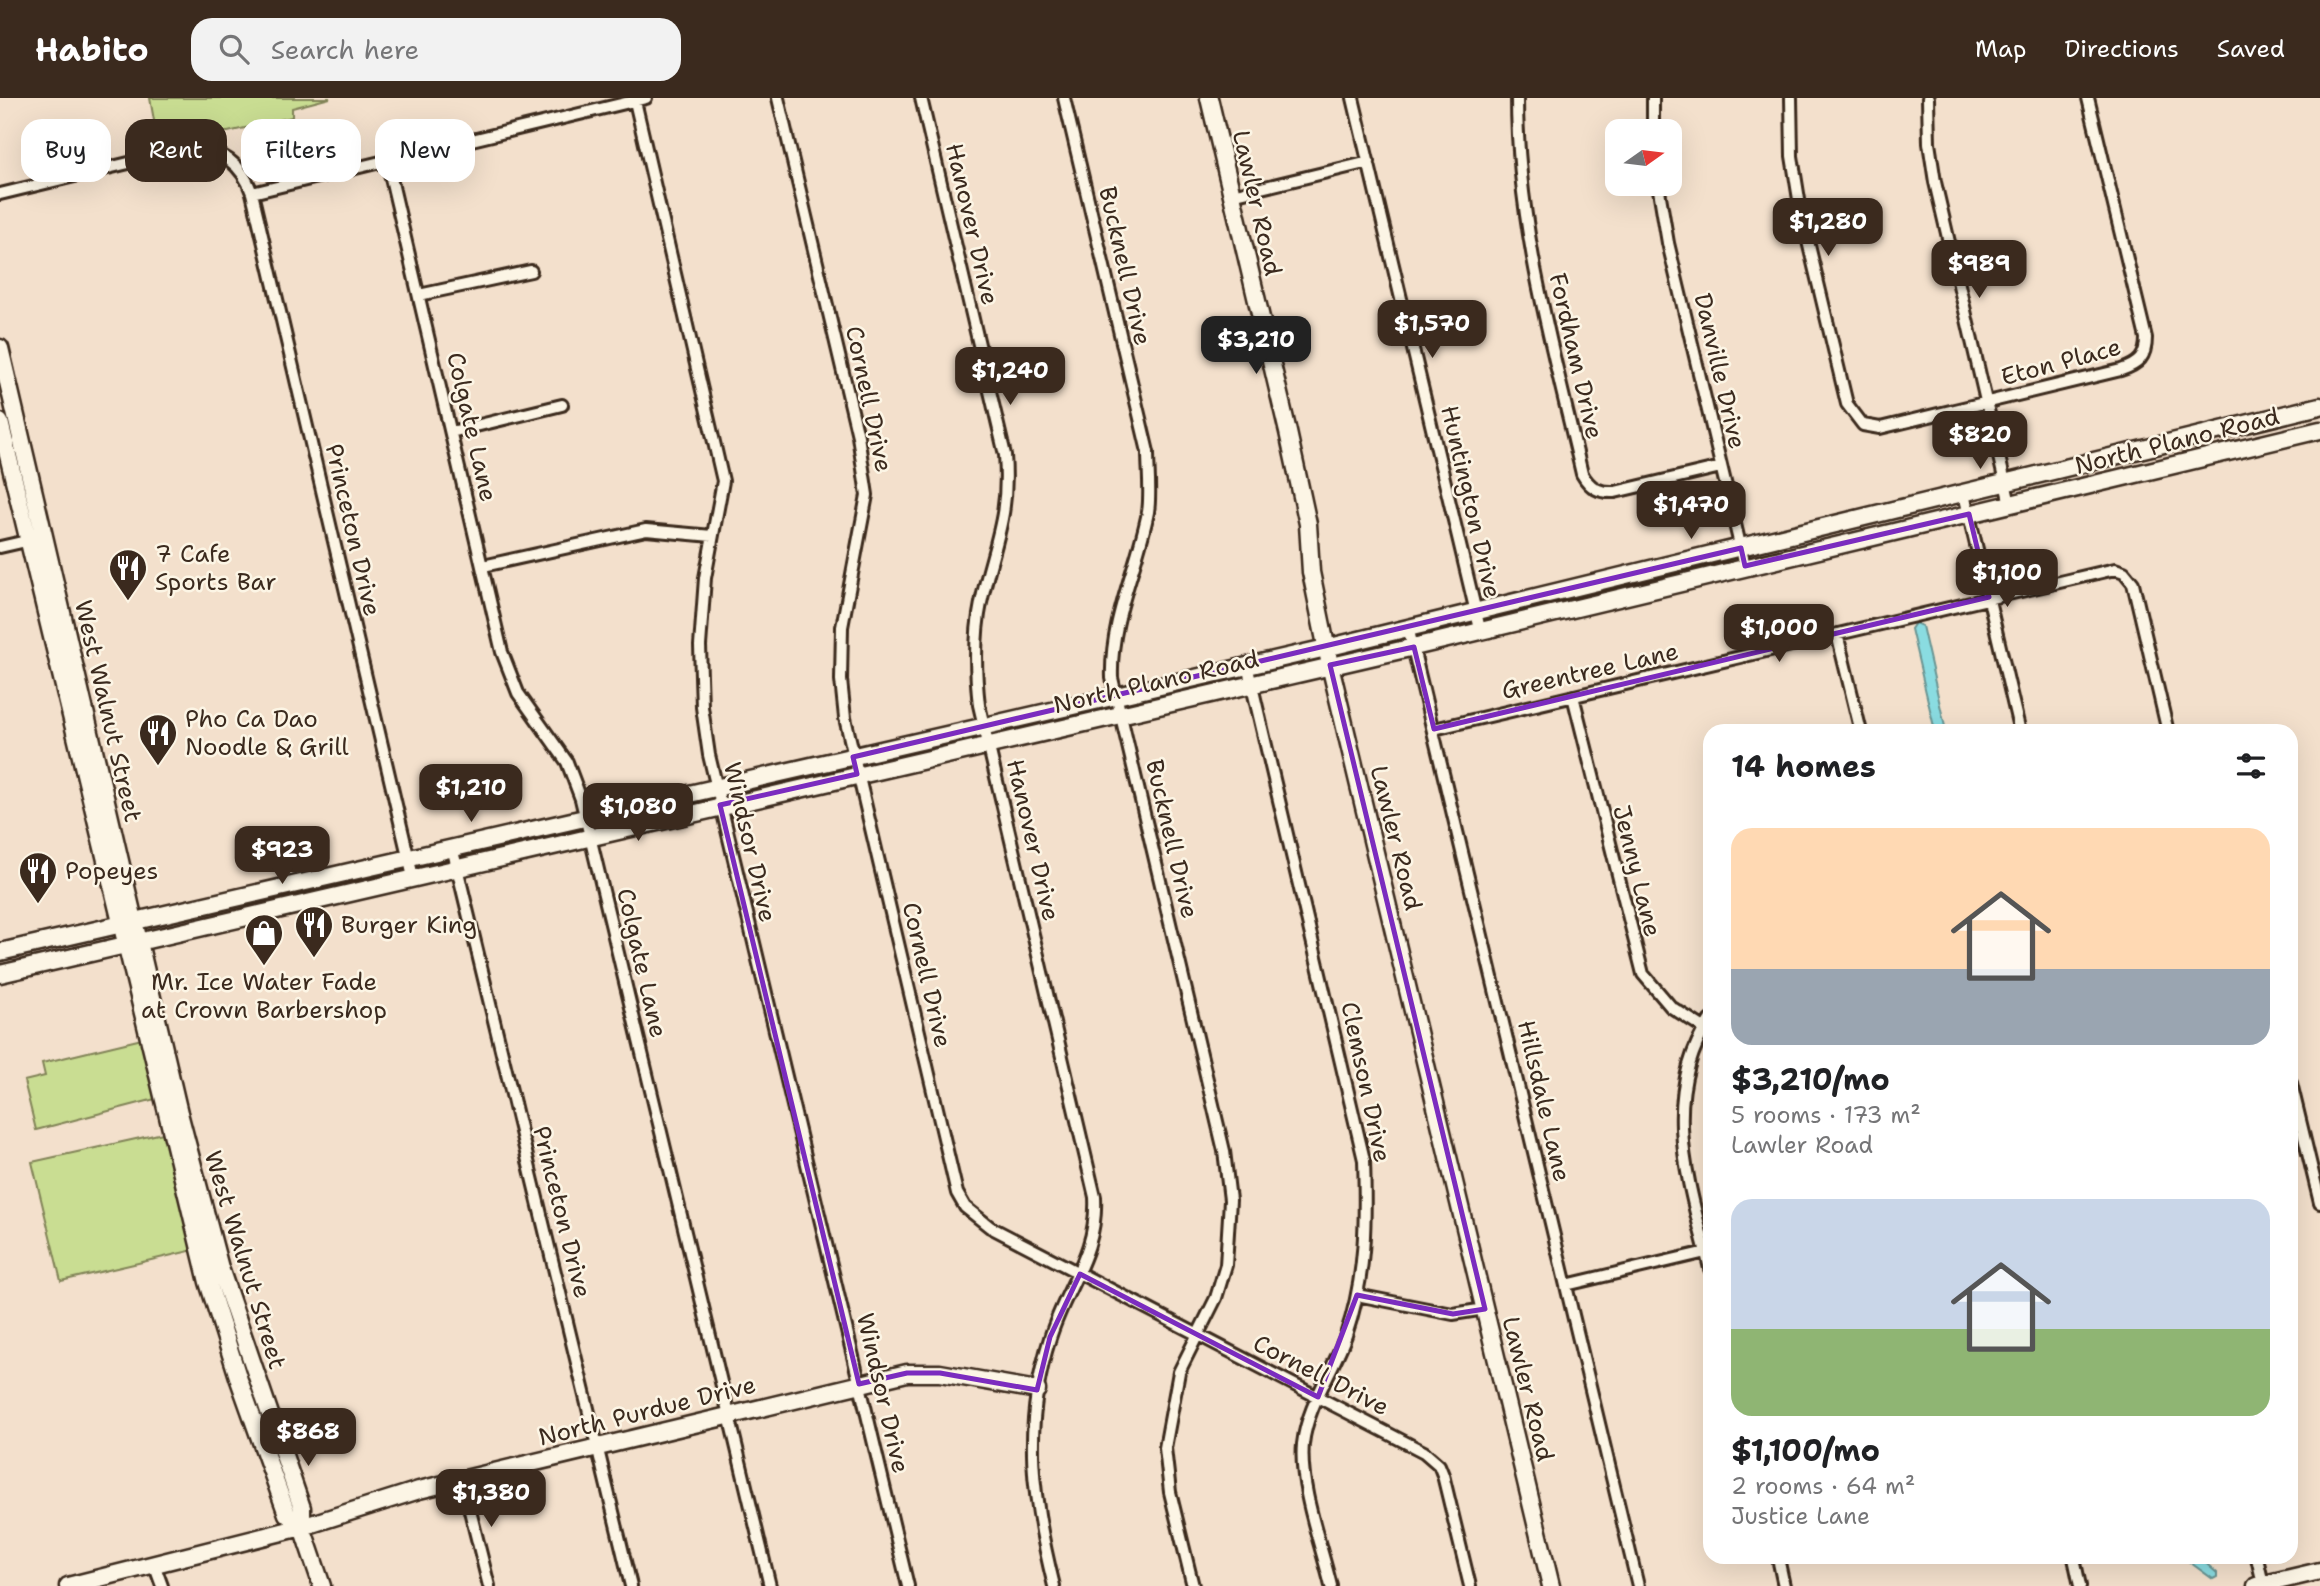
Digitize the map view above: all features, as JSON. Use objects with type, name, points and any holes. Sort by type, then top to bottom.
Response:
[{"type":"main road","name":"Lawler Road","points":[[1209,98],[1308,524],[1311,572],[1326,648],[1551,1586]]},
{"type":"main road","name":"West Walnut Street","points":[[0,348],[6,398],[44,537],[127,923],[220,1268],[302,1508],[302,1527],[322,1586]]},
{"type":"main road","name":"North Plano Road","points":[[0,974],[589,836],[852,757],[1116,694],[1326,648],[2320,407]]},
{"type":"main road","points":[[0,422],[27,541],[127,923]]},
{"type":"main road","name":"North Plano Road","points":[[0,952],[586,817],[857,774],[1414,647],[1480,629],[2320,430]]},
{"type":"main road","points":[[257,893],[278,909],[281,900],[290,893],[331,876]]},
{"type":"main road","name":"North Purdue Drive","points":[[68,1586],[302,1527],[462,1479],[907,1373],[940,1373],[1037,1391]]},
{"type":"main road","points":[[2260,1585],[2320,1571]]},
{"type":"street","name":"Cornell Drive","points":[[778,98],[858,436],[867,495],[842,627],[841,680],[852,757],[957,1193],[965,1208],[977,1220],[1424,1452],[1439,1465],[1470,1586]]},
{"type":"street","name":"Hanover Drive","points":[[921,98],[1005,455],[1006,509],[981,602],[975,663],[984,725],[1095,1197],[1096,1221],[1080,1274],[1068,1293],[1050,1337],[1037,1391],[1033,1429],[1034,1495],[1054,1586]]},
{"type":"street","name":"Bucknell Drive","points":[[1064,98],[1148,452],[1148,510],[1111,650],[1116,694],[1226,1163],[1230,1210],[1226,1265],[1216,1298],[1179,1372],[1166,1448],[1170,1492],[1193,1586]]},
{"type":"street","name":"Huntington Drive","points":[[1353,98],[1480,629]]},
{"type":"street","name":"Fordham Drive","points":[[1517,98],[1517,149],[1523,206],[1582,474],[1588,484],[1606,493],[1721,467]]},
{"type":"street","points":[[1653,98],[1653,119]]},
{"type":"street","name":"Eton Place","points":[[1791,98],[1792,156],[1801,212],[1847,404],[1854,417],[1863,425],[1880,428],[2121,370],[2134,365],[2144,356],[2146,338],[2088,98]]},
{"type":"street","points":[[1928,98],[1929,143],[1935,181],[2010,504]]},
{"type":"street","points":[[475,139],[640,99]]},
{"type":"street","name":"Windsor Drive","points":[[640,99],[721,462],[722,488],[705,578],[700,646],[702,707],[718,797],[908,1586]]},
{"type":"street","name":"Princeton Drive","points":[[0,194],[191,148],[207,149],[233,162],[252,193],[413,877]]},
{"type":"street","points":[[1232,195],[1368,162]]},
{"type":"street","points":[[252,193],[375,164]]},
{"type":"street","name":"Colgate Lane","points":[[392,182],[509,674],[531,714],[567,762],[586,817],[770,1586]]},
{"type":"street","name":"Danville Drive","points":[[1660,196],[1668,243],[1745,566]]},
{"type":"street","points":[[419,295],[531,271]]},
{"type":"street","points":[[451,432],[562,405]]},
{"type":"street","points":[[1964,494],[2018,724]]},
{"type":"street","points":[[483,566],[646,530],[712,536]]},
{"type":"street","points":[[0,547],[44,537]]},
{"type":"street","name":"Greentree Lane","points":[[1434,729],[2105,570],[2124,572],[2133,583],[2166,724]]},
{"type":"street","name":"Hillsdale Lane","points":[[1408,627],[1638,1586]]},
{"type":"street","points":[[1837,634],[1859,724]]},
{"type":"street","name":"Clemson Drive","points":[[1247,665],[1364,1160],[1366,1230],[1357,1295],[1347,1333],[1307,1423],[1303,1466],[1331,1586]]},
{"type":"street","name":"Jenny Lane","points":[[1573,696],[1643,974],[1671,1007],[1703,1022]]},
{"type":"street","name":"Princeton Drive","points":[[452,847],[631,1586]]},
{"type":"street","points":[[1703,1031],[1693,1048],[1680,1118],[1684,1163],[1703,1240]]},
{"type":"street","points":[[2298,1112],[2320,1203]]},
{"type":"street","points":[[1566,1285],[1703,1253]]},
{"type":"street","points":[[1357,1295],[1452,1314],[1485,1309]]},
{"type":"street","points":[[462,1479],[489,1586]]},
{"type":"street","points":[[154,1564],[162,1586]]},
{"type":"street","points":[[1779,1564],[1784,1586]]},
{"type":"street","points":[[2075,1564],[2080,1586]]},
{"type":"street","points":[[2258,1564],[2260,1585]]},
{"type":"highlighted area","points":[[1969,514],[1989,597],[1434,729],[1414,647],[1330,665],[1485,1309],[1453,1314],[1357,1295],[1318,1397],[1080,1274],[1050,1337],[1037,1390],[940,1373],[907,1373],[859,1384],[720,805],[857,774],[853,757],[1741,548],[1745,566]]},
{"type":"green space","points":[[150,98],[330,98],[292,108],[292,117],[241,119],[241,129],[228,132],[227,119],[154,119]]},
{"type":"green space","points":[[142,1039],[155,1099],[36,1130],[24,1081],[45,1076],[42,1063]]},
{"type":"green space","points":[[163,1133],[194,1250],[61,1281],[32,1162]]},
{"type":"water","points":[[1915,623],[1922,626],[1944,724],[1933,724],[1911,629]]},
{"type":"water","points":[[2192,1564],[2207,1564],[2217,1573],[2217,1577],[2213,1579]]},
{"type":"place","name":"7 Cafe Sports Bar","points":[[128,602]]},
{"type":"place","name":"Pho Ca Dao Noodle & Grill","points":[[158,767]]},
{"type":"place","name":"Popeyes","points":[[38,905]]},
{"type":"place","name":"Burger King","points":[[314,959]]},
{"type":"place","name":"Mr. Ice Water Fade at Crown Barbershop","points":[[264,967]]}]
